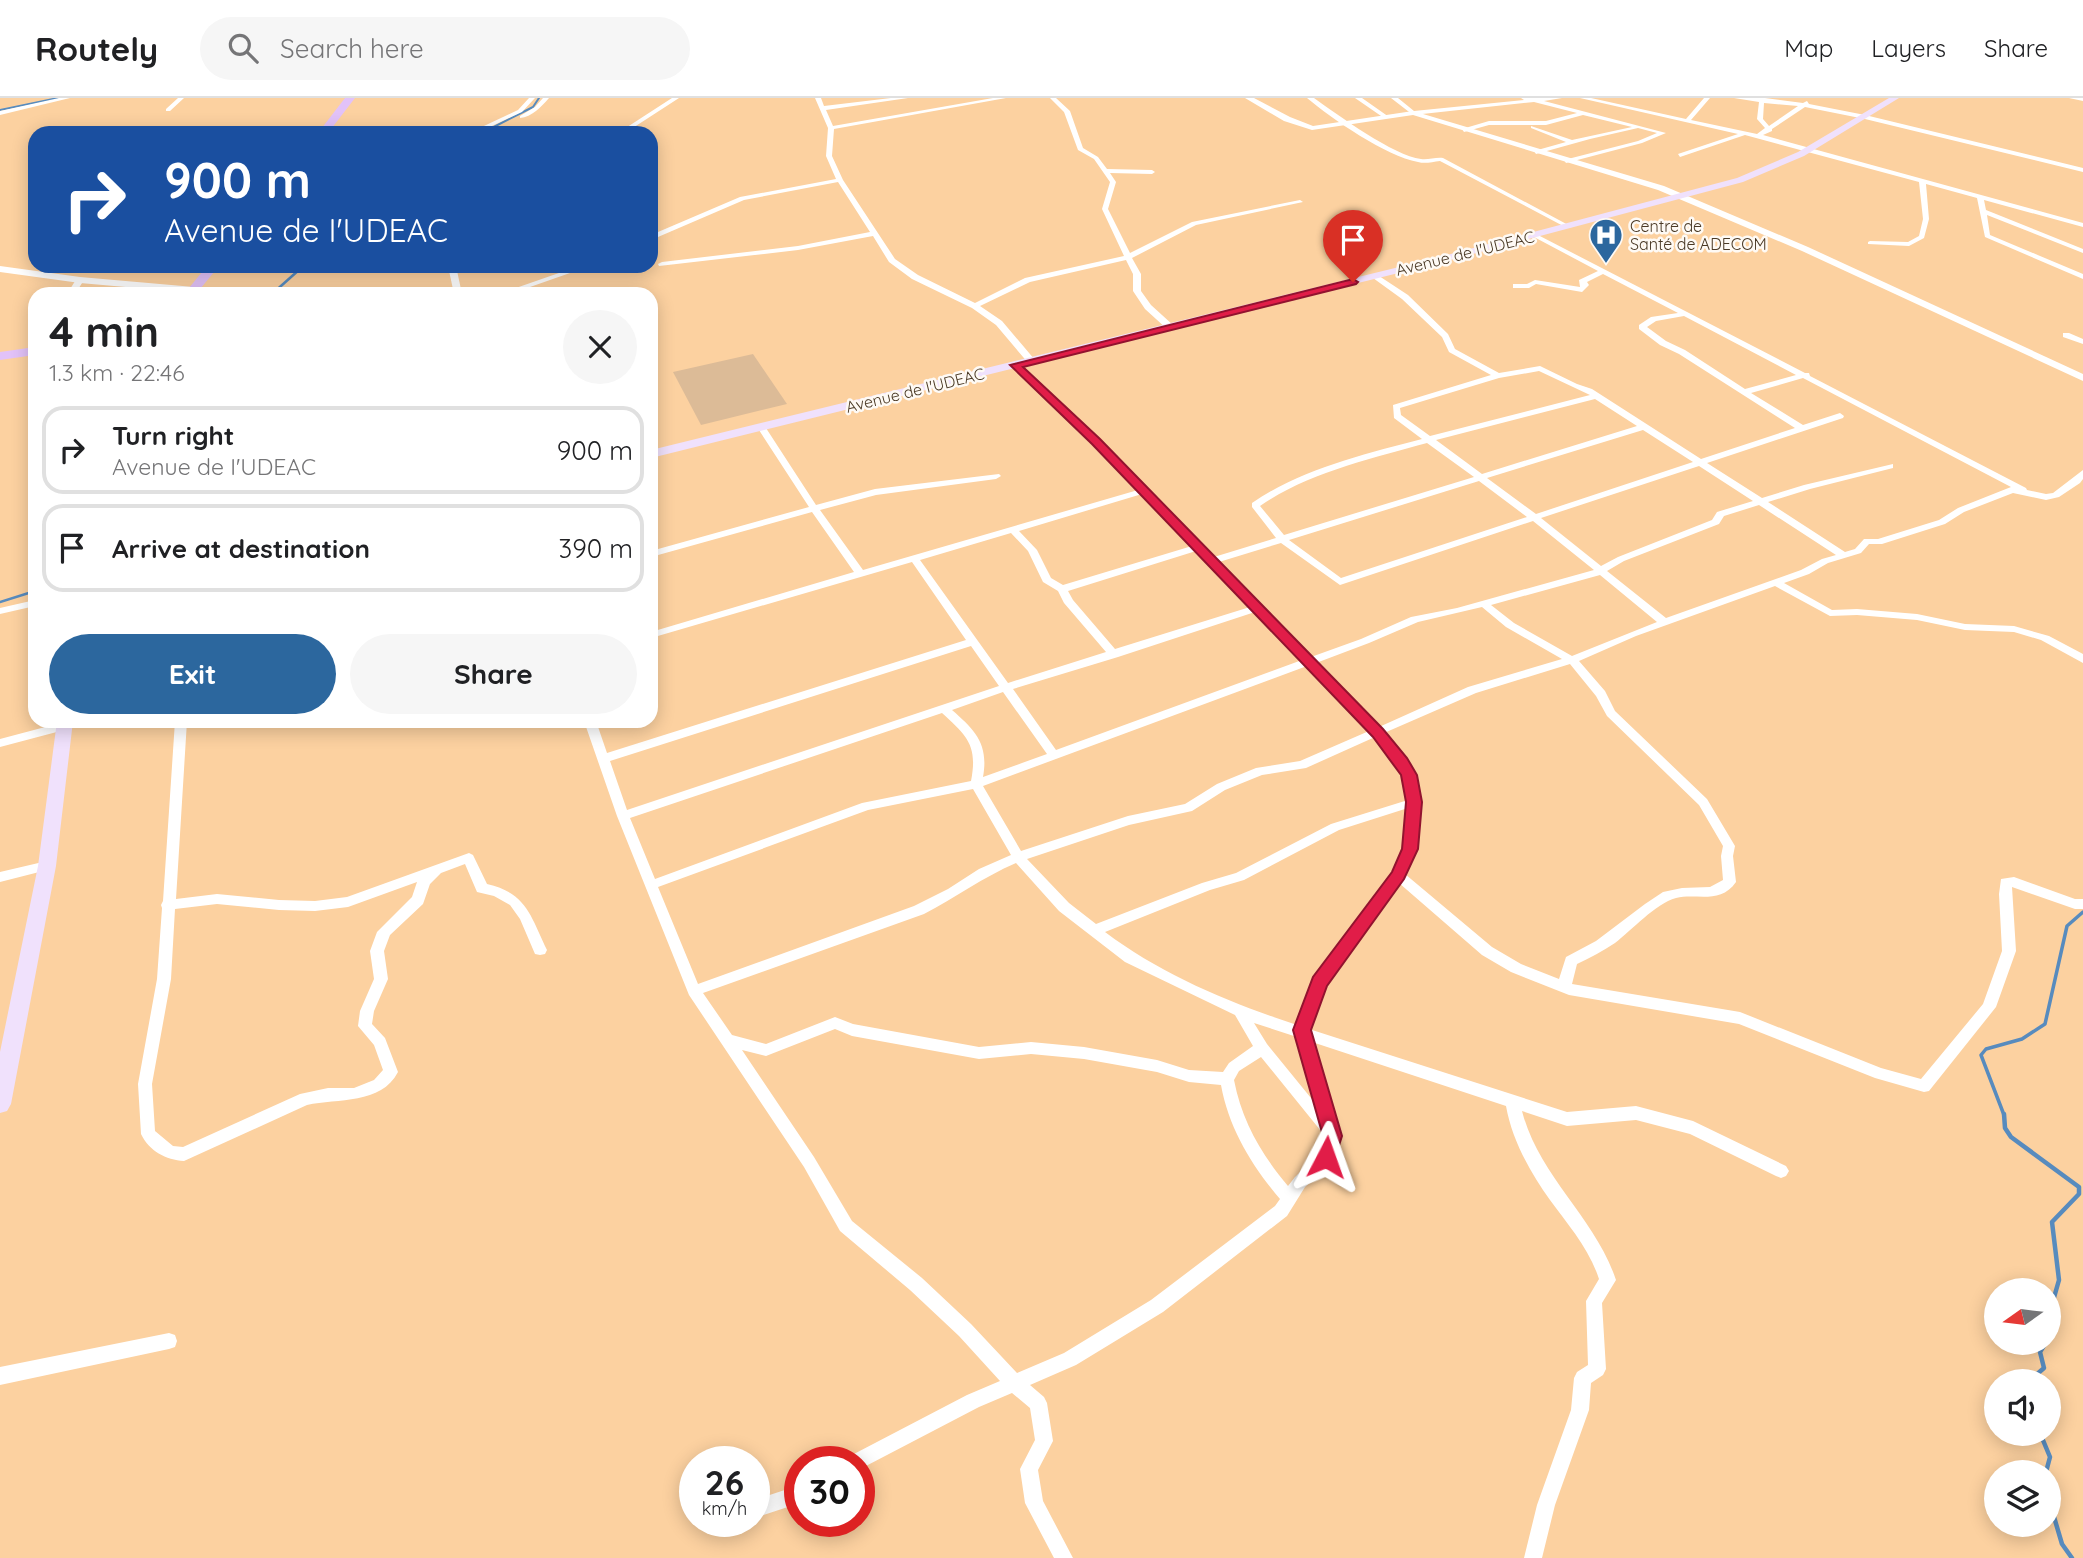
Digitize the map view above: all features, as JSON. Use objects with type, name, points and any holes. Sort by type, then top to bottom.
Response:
[{"type":"main road","points":[[329,126],[351,98]]},
{"type":"main road","name":"Avenue de I'UDEAC","points":[[658,452],[1536,236],[1681,196],[1761,173],[1812,151],[1895,98]]},
{"type":"main road","points":[[196,287],[207,273]]},
{"type":"main road","points":[[0,356],[28,352]]},
{"type":"main road","points":[[0,1104],[4,1063],[47,866],[64,728]]},
{"type":"street","points":[[0,110],[48,98]]},
{"type":"street","points":[[0,110],[67,98]]},
{"type":"street","points":[[168,110],[181,98]]},
{"type":"street","points":[[487,126],[520,111],[532,98]]},
{"type":"street","points":[[503,126],[527,114],[546,98]]},
{"type":"street","points":[[632,126],[676,98]]},
{"type":"street","points":[[818,98],[831,128],[829,156],[840,180],[892,260],[902,269],[975,306],[999,323],[1031,362]]},
{"type":"street","points":[[824,108],[905,98]]},
{"type":"street","points":[[831,128],[1003,98]]},
{"type":"street","points":[[1054,98],[1067,111],[1080,149],[1096,158],[1107,171],[1112,182],[1105,209],[1137,274],[1137,291],[1149,307],[1171,327]]},
{"type":"street","points":[[1249,98],[1305,127],[1348,124],[1527,99],[1559,98]]},
{"type":"street","points":[[1310,98],[1348,124],[1400,153],[1419,161],[1441,159],[1569,227]]},
{"type":"street","points":[[1358,98],[1385,117]]},
{"type":"street","points":[[1481,98],[1490,104]]},
{"type":"street","points":[[1583,98],[1758,136],[2083,225]]},
{"type":"street","points":[[1688,120],[1707,98]]},
{"type":"street","points":[[1737,98],[1804,105],[1864,117],[2083,170]]},
{"type":"street","points":[[1758,136],[1815,98]]},
{"type":"street","points":[[2073,98],[2083,99]]},
{"type":"street","points":[[896,99],[915,114]]},
{"type":"street","points":[[1395,99],[1405,99]]},
{"type":"street","points":[[1395,99],[1413,113],[1681,196],[1805,249],[2083,378]]},
{"type":"street","points":[[1527,99],[1662,133],[1640,142],[1566,161]]},
{"type":"street","points":[[1762,99],[1760,119],[1770,130]]},
{"type":"street","points":[[1447,103],[1454,108]]},
{"type":"street","points":[[1464,130],[1489,124],[1546,124],[1582,113]]},
{"type":"street","points":[[1520,122],[1572,142]]},
{"type":"street","points":[[1536,152],[1642,127]]},
{"type":"street","points":[[1680,156],[1745,133]]},
{"type":"street","points":[[1107,171],[1152,172]]},
{"type":"street","points":[[658,235],[741,198],[840,180]]},
{"type":"street","points":[[1870,243],[1909,244],[1923,237],[1926,219],[1922,181]]},
{"type":"street","points":[[1980,197],[1987,236],[2083,276]]},
{"type":"street","points":[[975,306],[1028,280],[1128,257],[1194,223],[1300,202]]},
{"type":"street","points":[[1983,212],[2083,251]]},
{"type":"street","points":[[662,264],[798,248],[876,233]]},
{"type":"street","points":[[1536,236],[2027,492]]},
{"type":"street","points":[[0,269],[28,273]]},
{"type":"street","points":[[1516,286],[1529,286],[1535,282],[1582,290],[1585,285],[1582,282],[1603,271]]},
{"type":"street","points":[[29,273],[145,287]]},
{"type":"street","points":[[524,287],[565,273]]},
{"type":"street","points":[[1376,276],[1405,296],[1445,337],[1452,350],[1498,376]]},
{"type":"street","points":[[76,287],[80,280]]},
{"type":"street","points":[[1685,314],[1654,319],[1642,327],[1794,425],[1805,429]]},
{"type":"street","points":[[2066,335],[2083,342]]},
{"type":"street","points":[[875,1451],[973,1401],[1070,1359],[1157,1306],[1282,1211],[1300,1182],[1326,1157],[1332,1136],[1302,1030],[1319,983],[1398,875],[1410,849],[1414,802],[1409,775],[1402,762],[1378,733],[1144,491],[1016,365]]},
{"type":"street","points":[[1665,623],[1534,517],[1397,416],[1396,407],[1498,376],[1540,368],[1596,396],[1845,556]]},
{"type":"street","points":[[1745,392],[1806,375]]},
{"type":"street","points":[[1596,396],[1430,439],[1294,482],[1256,502],[1256,507],[1283,540],[1340,582],[1840,416]]},
{"type":"street","points":[[761,427],[859,572]]},
{"type":"street","points":[[1212,561],[1643,427]]},
{"type":"street","points":[[651,885],[866,806],[976,784],[1366,641],[1415,619],[1593,575],[1621,559],[1716,522],[1720,514],[1756,501],[1890,466]]},
{"type":"street","points":[[694,991],[919,910],[953,893],[983,872],[1018,857],[1128,821],[1188,808],[1221,787],[1260,771],[1302,765],[1472,690],[1572,660],[1777,583],[1825,561],[1858,551],[1867,541],[1879,542],[1942,522],[1961,510],[2012,490],[2046,496],[2056,495],[2077,481],[2083,473]]},
{"type":"street","points":[[658,552],[875,492],[996,476]]},
{"type":"street","points":[[658,633],[859,572],[1144,491]]},
{"type":"street","points":[[1013,530],[1032,550],[1047,580],[1062,589],[1068,601],[1114,655]]},
{"type":"street","points":[[1062,589],[1198,547]]},
{"type":"street","points":[[913,557],[1053,754]]},
{"type":"street","points":[[1777,583],[1830,613],[1857,612],[1917,617],[1965,627],[2014,629],[2045,638],[2083,659]]},
{"type":"street","points":[[1483,603],[1510,625],[1572,660],[1601,694],[1611,713],[1703,802],[1729,846],[1727,856],[1730,882],[1717,892],[1670,894],[1614,933],[1603,944],[1571,961],[1564,987]]},
{"type":"street","points":[[0,611],[28,605]]},
{"type":"street","points":[[623,816],[1005,688],[1256,608]]},
{"type":"street","points":[[604,758],[971,642]]},
{"type":"street","points":[[944,709],[976,743],[982,760],[976,784],[1018,857],[1064,907],[1130,958],[1239,1010],[1567,1119],[1636,1113],[1693,1128],[1782,1171]]},
{"type":"street","points":[[0,743],[51,728]]},
{"type":"street","points":[[181,728],[169,866],[171,885],[167,905],[164,979],[145,1084],[148,1134],[170,1153],[184,1154],[305,1099],[328,1094],[354,1094],[379,1085],[391,1072],[380,1042],[365,1026],[367,1011],[382,979],[377,951],[384,932],[418,900],[424,881],[436,871]]},
{"type":"street","points":[[593,728],[623,816],[694,991],[809,1162],[846,1226],[965,1330],[1015,1384],[1038,1403],[1044,1441],[1029,1469],[1034,1503],[1064,1558]]},
{"type":"street","points":[[1093,931],[1207,886],[1240,877],[1313,836],[1335,827],[1414,802]]},
{"type":"street","points":[[167,905],[217,900],[315,906],[348,902],[469,858],[482,888],[512,897],[520,906],[540,950]]},
{"type":"street","points":[[0,877],[47,866]]},
{"type":"street","points":[[1398,875],[1488,951],[1516,968],[1574,991],[1740,1018],[1880,1074],[1924,1086],[1989,1007],[2009,951],[2004,894],[2006,883],[2014,883],[2075,904],[2083,904]]},
{"type":"street","points":[[1239,1010],[1262,1048],[1332,1136]]},
{"type":"street","points":[[730,1041],[766,1050],[835,1024],[852,1030],[942,1044],[979,1053],[1031,1048],[1084,1052],[1157,1066],[1189,1076],[1227,1079]]},
{"type":"street","points":[[1262,1048],[1234,1067],[1227,1079],[1230,1102],[1237,1122],[1269,1176],[1289,1199]]},
{"type":"street","points":[[1512,1100],[1516,1124],[1525,1145],[1548,1184],[1602,1258],[1608,1280],[1594,1301],[1597,1368],[1583,1378],[1580,1410],[1546,1505],[1533,1558]]},
{"type":"street","points":[[0,1376],[169,1341]]},
{"type":"shaded area","points":[[753,354],[787,404],[701,425],[673,372]]},
{"type":"waterway","points":[[0,110],[58,98]]},
{"type":"waterway","points":[[496,126],[533,107],[539,98]]},
{"type":"waterway","points":[[280,287],[296,273]]},
{"type":"waterway","points":[[0,602],[28,593]]},
{"type":"waterway","points":[[2004,1115],[1981,1055],[1986,1049],[2022,1039],[2045,1024],[2067,926],[2083,912]]},
{"type":"waterway","points":[[2004,1114],[2005,1128],[2011,1137],[2079,1187],[2079,1194],[2052,1222],[2059,1278]]},
{"type":"waterway","points":[[2041,1355],[2043,1369]]},
{"type":"waterway","points":[[2045,1446],[2049,1460]]},
{"type":"waterway","points":[[2060,1537],[2072,1558]]},
{"type":"place","name":"Centre de Santé de ADECOM","points":[[1606,265]]},
{"type":"route","points":[[1326,1157],[1332,1136],[1302,1030],[1319,983],[1398,875],[1410,849],[1414,802],[1409,775],[1378,733],[1096,441],[1016,365],[1353,282]]}]
